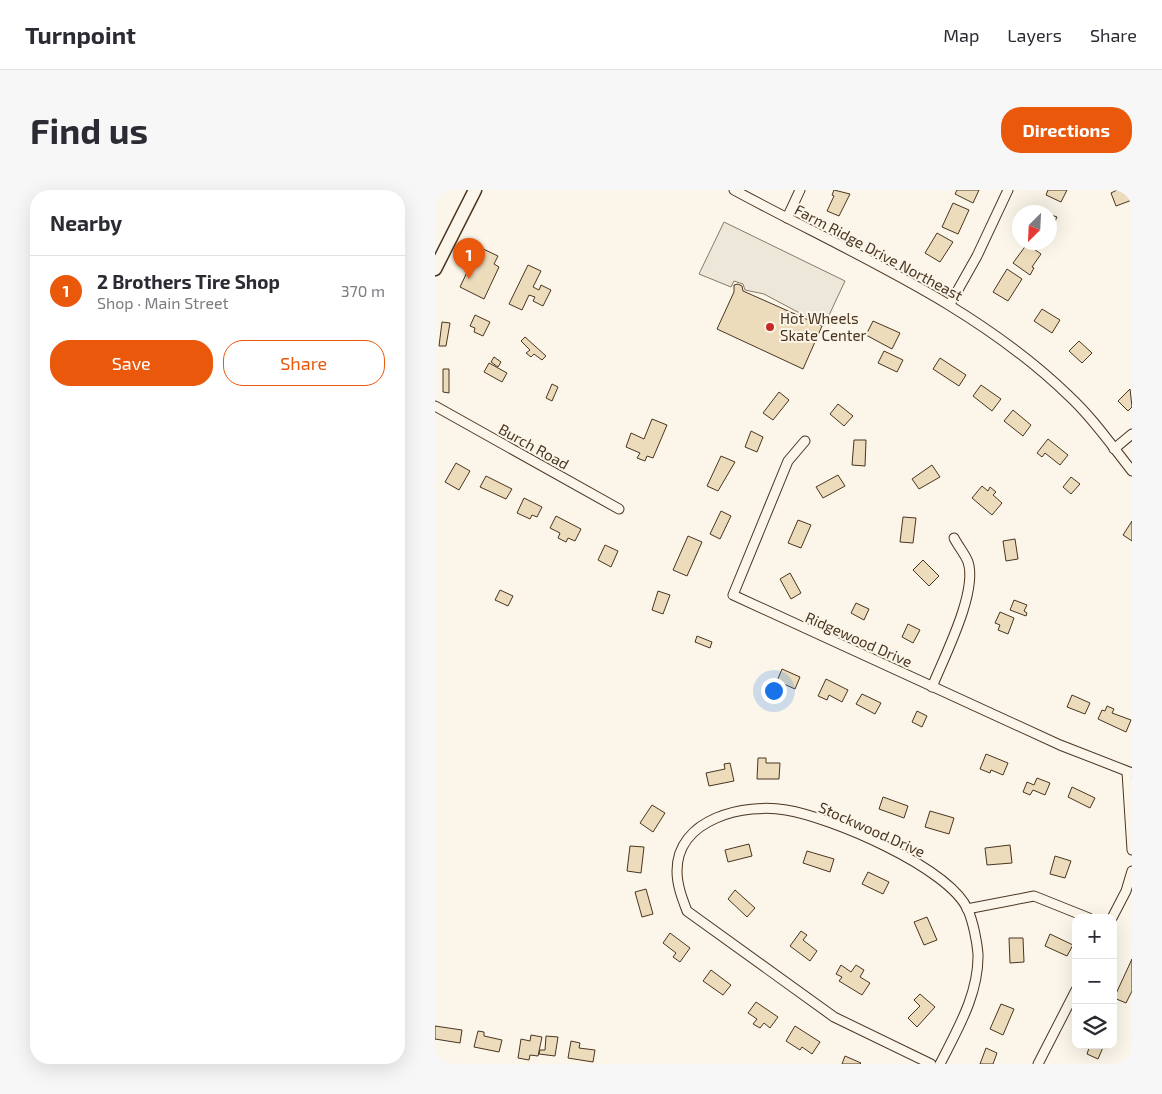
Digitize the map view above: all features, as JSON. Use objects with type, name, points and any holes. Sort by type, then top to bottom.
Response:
[{"type":"main road","points":[[435,269],[475,190]]},
{"type":"street","name":"Farm Ridge Drive Northeast","points":[[734,190],[901,276],[950,304],[995,334],[1040,369],[1071,397],[1132,471]]},
{"type":"street","points":[[787,218],[800,190]]},
{"type":"street","points":[[950,304],[977,256],[1008,190]]},
{"type":"street","name":"Burch Road","points":[[435,406],[619,509]]},
{"type":"street","points":[[1114,449],[1132,434]]},
{"type":"street","name":"Ridgewood Drive","points":[[805,441],[788,461],[733,595],[1060,745],[1129,773]]},
{"type":"street","points":[[932,687],[967,598],[970,575],[968,561],[954,538]]},
{"type":"street","points":[[1129,773],[1132,850]]},
{"type":"street","name":"Stockwood Drive","points":[[931,1064],[834,1017],[687,910],[679,890],[677,870],[681,852],[690,837],[710,820],[731,812],[785,810],[815,816],[914,860],[951,888],[967,909],[978,952],[977,975],[965,1012],[940,1064]]},
{"type":"street","points":[[1114,914],[1126,891],[1132,871]]},
{"type":"street","points":[[967,909],[1034,896],[1079,914]]},
{"type":"street","points":[[1039,1064],[1072,998]]},
{"type":"shaded area","points":[[724,222],[845,281],[824,326],[764,294],[745,290],[743,284],[734,281],[731,287],[699,274]]},
{"type":"building","points":[[834,190],[850,194],[839,216],[827,211],[834,196],[832,195]]},
{"type":"building","points":[[957,190],[979,190],[973,203],[955,194]]},
{"type":"building","points":[[1048,190],[1067,190],[1061,202],[1046,195]]},
{"type":"building","points":[[1117,190],[1132,190],[1132,200],[1116,206],[1111,193]]},
{"type":"building","points":[[953,203],[969,210],[958,234],[942,227]]},
{"type":"building","points":[[937,233],[953,242],[940,262],[925,253]]},
{"type":"building","points":[[479,247],[498,256],[494,264],[499,267],[484,299],[460,287]]},
{"type":"building","points":[[1023,250],[1035,250],[1041,254],[1032,267],[1034,268],[1030,275],[1013,263]]},
{"type":"building","points":[[528,265],[541,271],[533,287],[539,290],[541,285],[551,290],[543,306],[533,301],[535,297],[529,295],[522,310],[509,304]]},
{"type":"building","points":[[1007,269],[1022,279],[1008,301],[993,292]]},
{"type":"building","name":"Hot Wheels Skate Center","points":[[734,285],[742,286],[743,291],[822,326],[803,369],[717,329],[734,292]]},
{"type":"building","points":[[1042,309],[1060,320],[1052,333],[1034,321]]},
{"type":"building","points":[[475,315],[490,322],[483,336],[474,332],[475,328],[470,326]]},
{"type":"building","points":[[873,321],[900,333],[892,349],[866,335]]},
{"type":"building","points":[[442,322],[450,323],[446,346],[439,346]]},
{"type":"building","points":[[525,337],[546,356],[542,360],[534,354],[531,357],[526,353],[530,350],[521,341]]},
{"type":"building","points":[[1079,341],[1092,353],[1082,363],[1069,351]]},
{"type":"building","points":[[884,351],[903,360],[897,372],[878,363]]},
{"type":"building","points":[[494,357],[501,362],[498,367],[491,362]]},
{"type":"building","points":[[940,358],[966,375],[959,386],[933,369]]},
{"type":"building","points":[[489,363],[507,373],[502,382],[484,372]]},
{"type":"building","points":[[443,369],[449,369],[449,393],[443,392]]},
{"type":"building","points":[[552,384],[558,387],[552,401],[546,398]]},
{"type":"building","points":[[981,385],[1001,399],[992,411],[973,396]]},
{"type":"building","points":[[1130,389],[1132,407],[1128,411],[1118,401]]},
{"type":"building","points":[[779,392],[789,400],[773,420],[763,413]]},
{"type":"building","points":[[838,404],[853,416],[844,426],[830,414]]},
{"type":"building","points":[[1013,410],[1031,425],[1023,436],[1004,421]]},
{"type":"building","points":[[652,419],[667,425],[653,458],[647,456],[645,461],[637,458],[640,453],[626,447],[631,433],[644,439]]},
{"type":"building","points":[[751,431],[763,437],[757,452],[745,447]]},
{"type":"building","points":[[1048,439],[1068,455],[1060,465],[1045,453],[1042,457],[1037,453]]},
{"type":"building","points":[[854,440],[866,440],[865,466],[852,465]]},
{"type":"building","points":[[721,456],[735,462],[718,491],[707,486]]},
{"type":"building","points":[[456,463],[470,471],[459,490],[445,482]]},
{"type":"building","points":[[932,465],[940,477],[919,489],[912,479]]},
{"type":"building","points":[[838,475],[845,486],[823,498],[816,487]]},
{"type":"building","points":[[486,476],[512,489],[506,499],[480,487]]},
{"type":"building","points":[[1071,477],[1080,484],[1071,494],[1063,487]]},
{"type":"building","points":[[982,486],[988,491],[990,487],[996,492],[993,495],[1002,503],[992,515],[972,498]]},
{"type":"building","points":[[524,498],[542,507],[537,517],[532,515],[530,519],[517,513]]},
{"type":"building","points":[[721,511],[731,516],[720,539],[710,534]]},
{"type":"building","points":[[556,516],[581,529],[575,541],[568,538],[566,542],[558,538],[560,533],[550,528]]},
{"type":"building","points":[[903,517],[916,518],[913,543],[900,542]]},
{"type":"building","points":[[798,520],[811,525],[801,548],[788,543]]},
{"type":"building","points":[[1132,521],[1132,541],[1123,535]]},
{"type":"building","points":[[688,536],[702,542],[687,576],[673,570]]},
{"type":"building","points":[[1015,539],[1018,559],[1006,561],[1003,541]]},
{"type":"building","points":[[605,545],[618,551],[611,567],[598,560]]},
{"type":"building","points":[[923,560],[939,576],[929,586],[913,570]]},
{"type":"building","points":[[790,573],[801,593],[791,599],[780,579]]},
{"type":"building","points":[[500,590],[513,596],[508,606],[495,600]]},
{"type":"building","points":[[658,591],[670,595],[663,614],[652,610]]},
{"type":"building","points":[[1014,600],[1027,605],[1024,611],[1027,613],[1026,616],[1010,610]]},
{"type":"building","points":[[856,603],[869,609],[864,620],[851,613]]},
{"type":"building","points":[[1000,612],[1014,618],[1008,634],[998,630],[1000,625],[995,623]]},
{"type":"building","points":[[908,624],[920,630],[913,643],[902,637]]},
{"type":"building","points":[[697,636],[712,642],[710,648],[695,642]]},
{"type":"building","points":[[782,669],[800,677],[795,689],[777,681]]},
{"type":"building","points":[[826,679],[848,690],[842,702],[829,695],[827,700],[818,696]]},
{"type":"building","points":[[862,694],[881,703],[875,714],[856,704]]},
{"type":"building","points":[[1072,695],[1090,703],[1085,714],[1067,707]]},
{"type":"building","points":[[1107,706],[1114,709],[1112,713],[1131,720],[1126,732],[1098,719],[1102,710],[1105,711]]},
{"type":"building","points":[[917,711],[927,716],[922,727],[912,722]]},
{"type":"building","points":[[986,754],[1008,763],[1003,775],[991,770],[990,773],[980,769]]},
{"type":"building","points":[[758,758],[766,758],[766,763],[780,763],[779,779],[757,779]]},
{"type":"building","points":[[730,763],[734,781],[709,786],[706,773],[725,769],[724,764]]},
{"type":"building","points":[[1037,778],[1050,783],[1045,795],[1033,790],[1030,795],[1023,792],[1027,782],[1034,785]]},
{"type":"building","points":[[1072,787],[1095,798],[1090,808],[1068,797]]},
{"type":"building","points":[[883,797],[908,806],[904,818],[879,809]]},
{"type":"building","points":[[652,805],[665,813],[653,832],[640,823]]},
{"type":"building","points":[[930,811],[954,818],[949,834],[925,827]]},
{"type":"building","points":[[749,844],[752,856],[728,862],[725,850]]},
{"type":"building","points":[[1010,845],[1012,863],[987,865],[985,848]]},
{"type":"building","points":[[630,846],[644,847],[641,873],[627,871]]},
{"type":"building","points":[[807,851],[834,859],[830,872],[803,863]]},
{"type":"building","points":[[1055,856],[1071,861],[1065,878],[1050,874]]},
{"type":"building","points":[[868,872],[889,882],[883,894],[862,884]]},
{"type":"building","points":[[646,889],[653,914],[642,917],[635,892]]},
{"type":"building","points":[[735,890],[755,908],[747,917],[728,899]]},
{"type":"building","points":[[927,917],[937,940],[924,945],[914,922]]},
{"type":"building","points":[[801,931],[807,935],[803,940],[817,951],[810,961],[790,946]]},
{"type":"building","points":[[670,933],[690,948],[680,962],[673,957],[676,953],[663,943]]},
{"type":"building","points":[[1050,934],[1072,945],[1067,956],[1045,946]]},
{"type":"building","points":[[1009,938],[1023,938],[1024,962],[1010,963]]},
{"type":"building","points":[[1132,959],[1132,991],[1126,1003],[1117,999],[1117,992]]},
{"type":"building","points":[[841,965],[851,972],[856,965],[864,970],[860,977],[870,983],[862,995],[839,981],[842,977],[836,974]]},
{"type":"building","points":[[711,970],[731,985],[723,995],[703,981]]},
{"type":"building","points":[[920,994],[935,1007],[917,1027],[908,1018],[920,1006],[914,1000]]},
{"type":"building","points":[[756,1002],[778,1017],[770,1028],[764,1023],[760,1028],[753,1024],[757,1019],[748,1013]]},
{"type":"building","points":[[1001,1004],[1014,1009],[1003,1035],[990,1029]]},
{"type":"building","points":[[435,1026],[462,1030],[460,1043],[435,1039]]},
{"type":"building","points":[[795,1026],[820,1042],[812,1054],[802,1047],[800,1050],[786,1041]]},
{"type":"building","points":[[478,1031],[484,1032],[484,1036],[502,1040],[499,1052],[474,1047]]},
{"type":"building","points":[[531,1035],[542,1037],[538,1056],[530,1055],[529,1060],[518,1058],[521,1039],[530,1041]]},
{"type":"building","points":[[546,1036],[558,1037],[555,1056],[539,1054],[540,1050],[545,1050]]},
{"type":"building","points":[[571,1041],[580,1043],[579,1048],[595,1050],[593,1062],[568,1058]]},
{"type":"building","points":[[986,1048],[997,1053],[993,1064],[980,1064]]},
{"type":"building","points":[[1089,1049],[1102,1049],[1098,1059],[1087,1054]]},
{"type":"building","points":[[845,1056],[861,1063],[842,1064]]},
{"type":"place","name":"2 Brothers Tire Shop","points":[[469,279]]},
{"type":"place","name":"Hot Wheels Skate Center","points":[[770,327]]}]
